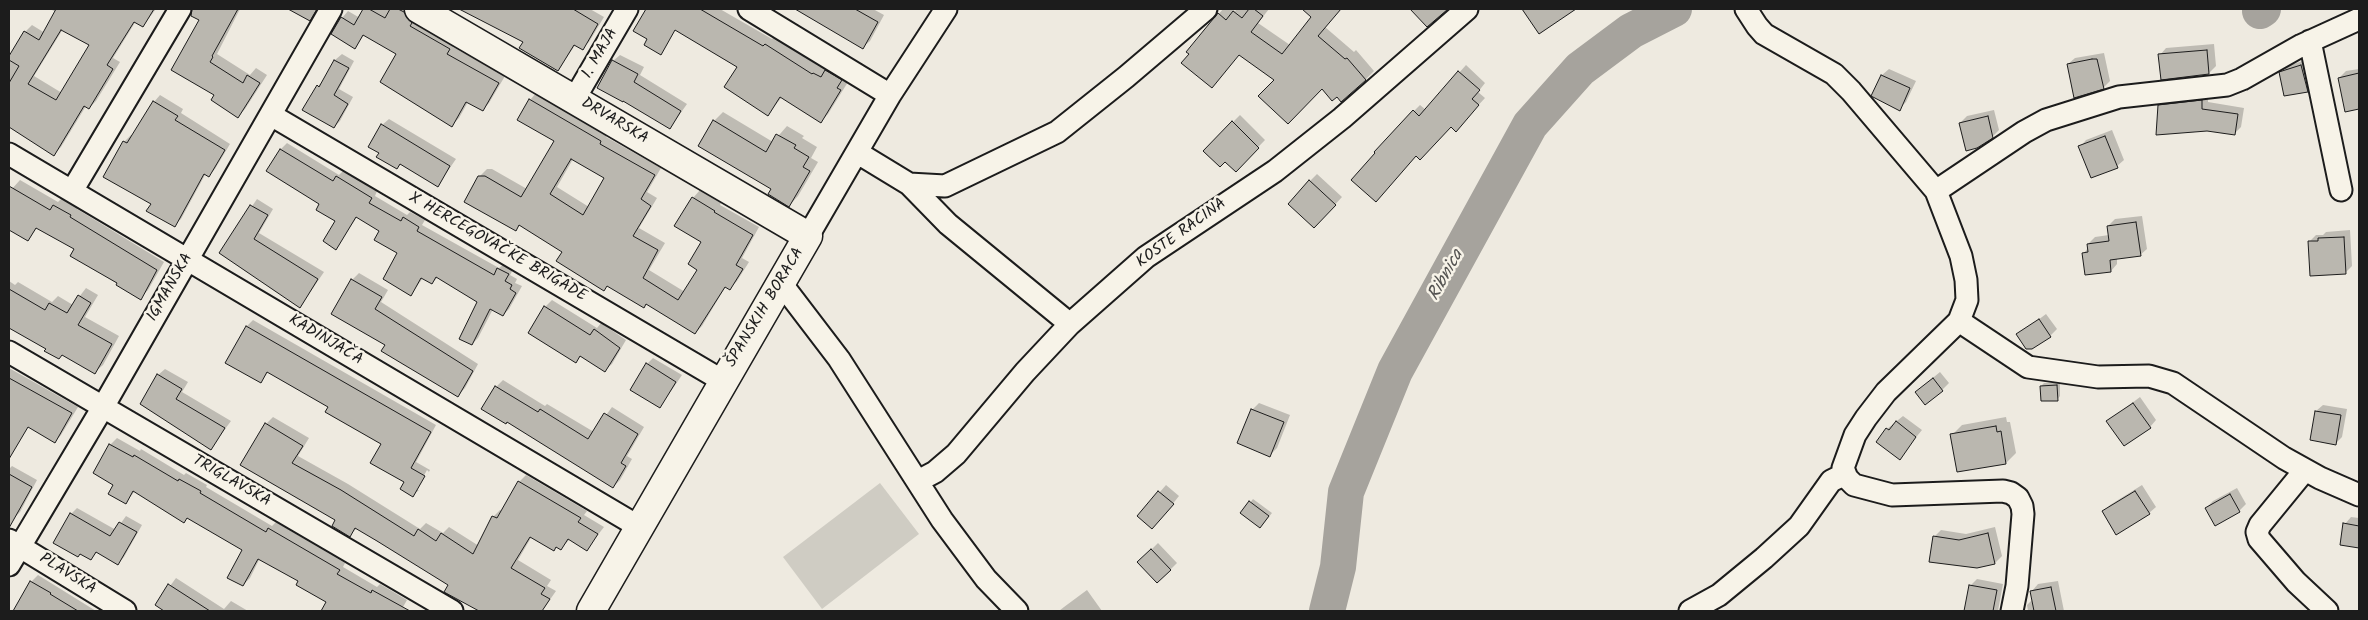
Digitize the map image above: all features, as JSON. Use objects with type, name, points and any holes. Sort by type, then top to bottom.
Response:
[{"type":"main road","name":"DRVARSKA","points":[[419,9],[575,98],[808,236]]},
{"type":"main road","name":"ŠPANSKIH BORACA","points":[[591,611],[641,528],[723,381],[808,236]]},
{"type":"street","points":[[72,191],[180,9]]},
{"type":"street","name":"IGMANSKA","points":[[9,565],[14,543],[103,407],[331,9]]},
{"type":"street","name":"1. MAJA","points":[[575,98],[627,9]]},
{"type":"street","points":[[749,9],[890,95]]},
{"type":"street","name":"ŠPANSKIH BORACA","points":[[808,236],[890,95],[946,9]]},
{"type":"street","points":[[909,184],[945,186],[1057,132],[1126,78],[1206,9]]},
{"type":"street","name":"KOSTE RACINA","points":[[918,481],[935,472],[956,454],[1025,372],[1070,324],[1146,257],[1275,171],[1342,118],[1467,9]]},
{"type":"street","points":[[1746,9],[1764,34],[1834,74],[1851,90],[1936,191],[1961,256],[1966,280],[1967,300],[1959,320],[1886,392],[1866,418],[1855,436],[1843,468],[1845,474],[1854,485],[1892,495],[2003,490],[2011,492],[2018,498],[2023,514],[2017,586],[2012,611]]},
{"type":"street","points":[[1936,191],[2024,132],[2046,120],[2119,96],[2227,85],[2310,41],[2359,19]]},
{"type":"street","points":[[2310,41],[2340,190]]},
{"type":"street","name":"X HERCEGOVAČKE BRIGADE","points":[[270,115],[723,381]]},
{"type":"street","points":[[858,153],[909,184],[948,224],[1070,324]]},
{"type":"street","name":"KADINJAČA","points":[[9,154],[641,528]]},
{"type":"street","points":[[781,283],[839,360],[942,520],[986,579],[1017,611]]},
{"type":"street","points":[[1959,320],[2028,367],[2098,377],[2149,376],[2173,383],[2284,458],[2359,495]]},
{"type":"street","name":"TRIGLAVSKA","points":[[9,352],[452,611]]},
{"type":"street","points":[[2305,470],[2260,525],[2257,532],[2259,539],[2296,582],[2327,611]]},
{"type":"street","points":[[1690,611],[1719,595],[1764,558],[1799,526],[1831,481],[1845,474]]},
{"type":"street","name":"PLAVSKA","points":[[14,543],[125,611]]},
{"type":"shaded area","points":[[880,483],[919,534],[822,609],[783,557]]},
{"type":"building","points":[[56,9],[154,9],[143,27],[134,22],[107,65],[113,69],[89,109],[84,106],[54,156],[9,127],[9,83],[19,66],[9,60],[9,56],[24,31],[39,40]],"holes":[[[61,30],[89,45],[56,100],[28,84]]]},
{"type":"building","points":[[192,9],[238,9],[210,62],[243,83],[247,75],[260,83],[238,118],[211,100],[214,95],[171,70],[199,20],[191,16]]},
{"type":"building","points":[[288,9],[317,9],[310,21]]},
{"type":"building","points":[[363,9],[369,9],[385,18],[390,9],[398,9],[404,12],[412,23],[410,26],[450,49],[447,54],[499,83],[483,111],[466,102],[452,127],[380,82],[396,54],[363,35],[355,49],[331,34],[341,17],[354,25]]},
{"type":"building","points":[[459,9],[573,9],[598,24],[583,50],[574,45],[558,71],[519,48],[523,42]]},
{"type":"building","points":[[646,9],[700,9],[763,46],[765,44],[812,74],[821,77],[825,70],[842,80],[837,88],[841,90],[821,123],[780,97],[768,116],[724,87],[737,67],[675,30],[661,55],[644,45],[647,39],[633,31]]},
{"type":"building","points":[[795,9],[855,9],[878,22],[863,49]]},
{"type":"building","points":[[1249,9],[1254,9],[1263,16],[1251,32],[1282,54],[1311,17],[1302,9],[1341,9],[1318,36],[1345,59],[1347,58],[1366,80],[1341,102],[1337,97],[1332,101],[1322,89],[1288,124],[1258,96],[1274,80],[1239,55],[1212,88],[1181,63],[1189,54],[1186,52],[1218,13],[1226,20],[1233,11],[1242,18]]},
{"type":"building","points":[[1410,9],[1448,9],[1427,27]]},
{"type":"building","points":[[1522,9],[1576,9],[1539,34]]},
{"type":"building","points":[[2207,50],[2209,74],[2161,80],[2158,54]]},
{"type":"building","points":[[2097,59],[2104,89],[2074,98],[2067,64]]},
{"type":"building","points":[[334,60],[349,68],[334,95],[348,104],[334,128],[302,110],[317,85],[319,87]]},
{"type":"building","points":[[612,60],[638,74],[634,82],[681,111],[670,129],[597,88]]},
{"type":"building","points":[[2301,65],[2308,92],[2284,96],[2279,72]]},
{"type":"building","points":[[1458,71],[1480,90],[1472,99],[1479,105],[1456,132],[1451,127],[1420,160],[1416,156],[1376,202],[1351,180],[1413,110],[1419,116]]},
{"type":"building","points":[[2359,73],[2359,109],[2345,112],[2338,78]]},
{"type":"building","points":[[1881,75],[1910,88],[1900,111],[1871,96]]},
{"type":"building","points":[[529,99],[601,141],[600,144],[655,175],[641,199],[651,206],[633,236],[658,250],[643,278],[678,300],[697,270],[688,264],[701,242],[674,226],[692,197],[753,235],[736,265],[743,269],[730,290],[725,287],[695,334],[646,304],[644,308],[607,286],[604,291],[556,261],[562,252],[519,225],[516,231],[464,202],[478,176],[485,176],[521,197],[554,141],[517,120]],"holes":[[[571,159],[604,178],[583,215],[550,194]]]},
{"type":"building","points":[[2202,100],[2202,109],[2238,114],[2235,135],[2207,131],[2156,135],[2158,105]]},
{"type":"building","points":[[153,101],[178,116],[175,120],[225,150],[209,177],[204,174],[175,227],[146,211],[151,204],[103,177],[123,141],[127,143]]},
{"type":"building","points":[[1988,116],[1993,138],[1977,148],[1966,151],[1959,123]]},
{"type":"building","points":[[713,120],[766,152],[776,134],[796,145],[794,148],[809,157],[803,167],[810,171],[789,207],[768,194],[771,189],[698,146]]},
{"type":"building","points":[[1232,121],[1259,148],[1236,172],[1225,162],[1220,167],[1203,151]]},
{"type":"building","points":[[381,124],[450,166],[438,187],[400,164],[397,169],[376,157],[379,153],[368,147]]},
{"type":"building","points":[[2105,136],[2118,168],[2091,178],[2078,146]]},
{"type":"building","points":[[280,149],[333,181],[336,176],[372,198],[369,203],[401,221],[403,217],[419,227],[417,231],[494,275],[497,268],[509,274],[505,281],[512,285],[510,289],[516,293],[503,316],[490,309],[472,345],[459,339],[477,302],[436,277],[432,284],[421,278],[411,296],[383,279],[397,253],[374,240],[379,231],[356,217],[336,250],[323,241],[335,221],[316,210],[319,204],[266,171]]},
{"type":"building","points":[[1309,180],[1336,205],[1314,228],[1288,204]]},
{"type":"building","points":[[9,186],[50,210],[53,205],[71,215],[70,217],[157,270],[141,300],[116,285],[117,283],[70,256],[74,249],[36,228],[28,241],[9,230]]},
{"type":"building","points":[[250,205],[268,215],[254,239],[318,279],[300,308],[219,253]]},
{"type":"building","points":[[2136,222],[2141,256],[2110,260],[2111,272],[2085,275],[2082,253],[2088,252],[2087,244],[2109,241],[2107,226]]},
{"type":"building","points":[[2344,237],[2346,274],[2310,276],[2308,241],[2318,241],[2318,238]]},
{"type":"building","points":[[351,279],[382,297],[375,309],[473,371],[458,397],[381,351],[385,345],[331,314]]},
{"type":"building","points":[[9,289],[45,310],[49,303],[67,313],[78,295],[91,303],[78,325],[112,344],[95,374],[62,355],[59,359],[44,351],[46,349],[9,328]]},
{"type":"building","points":[[544,306],[590,335],[594,329],[620,348],[605,372],[580,356],[576,363],[528,333]]},
{"type":"building","points":[[2039,319],[2051,337],[2032,349],[2026,349],[2016,334]]},
{"type":"building","points":[[246,326],[431,432],[411,468],[425,476],[413,497],[400,489],[404,482],[370,463],[381,444],[325,412],[328,407],[267,372],[261,383],[225,363]]},
{"type":"building","points":[[646,363],[676,382],[660,408],[630,390]]},
{"type":"building","points":[[157,374],[182,389],[176,399],[225,428],[211,450],[140,404]]},
{"type":"building","points":[[9,378],[72,413],[55,443],[28,427],[9,459]]},
{"type":"building","points":[[1933,378],[1943,391],[1925,405],[1915,392]]},
{"type":"building","points":[[2057,385],[2058,401],[2041,401],[2040,386]]},
{"type":"building","points":[[495,386],[538,412],[540,409],[588,439],[604,413],[638,434],[621,463],[626,466],[613,488],[507,422],[506,424],[481,409]]},
{"type":"building","points":[[2133,403],[2151,428],[2124,446],[2106,421]]},
{"type":"building","points":[[1251,409],[1284,422],[1270,457],[1237,443]]},
{"type":"building","points":[[2315,411],[2341,415],[2336,445],[2310,440]]},
{"type":"building","points":[[1896,421],[1916,437],[1900,460],[1876,442],[1886,428],[1889,430]]},
{"type":"building","points":[[265,423],[303,446],[292,463],[341,490],[414,536],[418,529],[436,541],[441,533],[473,554],[492,516],[497,518],[518,481],[581,518],[578,522],[598,534],[587,551],[568,539],[561,550],[556,547],[554,551],[530,537],[511,568],[545,588],[541,594],[550,599],[542,611],[479,611],[444,592],[448,585],[377,541],[355,528],[350,537],[332,526],[335,520],[240,465]]},
{"type":"building","points":[[1996,426],[1997,432],[2001,431],[2006,464],[1957,472],[1950,434]]},
{"type":"building","points":[[109,444],[133,457],[134,455],[178,481],[179,479],[201,491],[200,493],[266,532],[268,528],[340,570],[337,574],[371,593],[372,590],[410,611],[321,611],[326,602],[296,585],[298,581],[258,559],[243,586],[227,578],[242,550],[187,518],[184,523],[133,491],[126,504],[108,494],[113,485],[93,473]]},
{"type":"building","points":[[9,474],[32,487],[9,528]]},
{"type":"building","points":[[1158,491],[1174,504],[1152,529],[1137,516]]},
{"type":"building","points":[[2135,491],[2150,514],[2116,535],[2102,511]]},
{"type":"building","points":[[2230,494],[2240,512],[2215,526],[2205,508]]},
{"type":"building","points":[[1249,501],[1269,516],[1260,528],[1240,513]]},
{"type":"building","points":[[70,513],[110,536],[119,522],[137,532],[118,565],[96,552],[91,560],[80,554],[78,557],[53,543]]},
{"type":"building","points":[[2343,523],[2359,526],[2359,548],[2340,545]]},
{"type":"building","points":[[1988,533],[1995,564],[1977,568],[1929,562],[1933,536],[1959,540]]},
{"type":"building","points":[[1151,549],[1171,570],[1157,583],[1137,562]]},
{"type":"building","points":[[30,581],[51,593],[78,611],[13,611]]},
{"type":"building","points":[[168,584],[210,611],[164,611],[155,605]]},
{"type":"building","points":[[1969,585],[1997,590],[1993,611],[1964,611]]},
{"type":"building","points":[[2051,587],[2056,611],[2034,611],[2030,591]]},
{"type":"waterway","name":"Ribnica","points":[[1327,611],[1338,567],[1346,492],[1395,371],[1530,125],[1580,69],[1631,31],[1674,9]]}]
